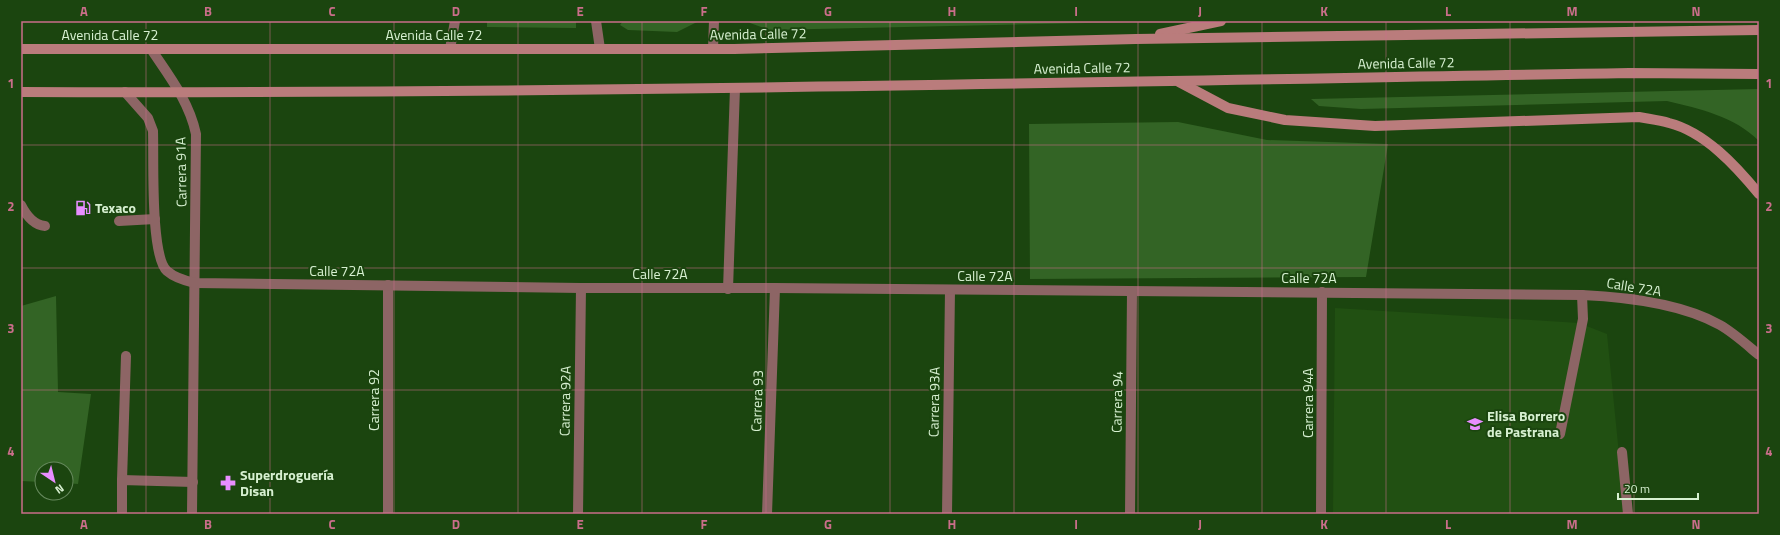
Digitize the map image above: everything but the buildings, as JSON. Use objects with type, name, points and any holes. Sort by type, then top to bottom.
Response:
[{"type":"main road","points":[[1136,39],[1221,21]]},
{"type":"main road","name":"Avenida Calle 72","points":[[21,49],[713,49],[1136,39],[1759,30]]},
{"type":"main road","name":"Avenida Calle 72","points":[[21,92],[181,93],[735,88],[1629,73],[1759,74]]},
{"type":"main road","points":[[1177,81],[1228,108],[1285,120],[1375,126],[1639,117],[1670,123],[1709,144],[1731,161],[1759,194]]},
{"type":"street","points":[[450,49],[455,21]]},
{"type":"street","points":[[596,21],[600,49]]},
{"type":"street","points":[[713,49],[714,21]]},
{"type":"street","name":"Carrera 91A","points":[[151,49],[181,93],[193,122],[196,134],[192,514]]},
{"type":"street","points":[[728,288],[735,88]]},
{"type":"street","name":"Carrera 91A","points":[[125,92],[148,118],[153,131],[155,219],[161,260],[166,270],[180,279],[195,284]]},
{"type":"street","points":[[21,205],[25,213],[34,222],[45,226]]},
{"type":"street","points":[[119,221],[155,219]]},
{"type":"street","name":"Calle 72A","points":[[195,284],[581,288],[1582,294],[1653,302],[1687,312],[1721,326],[1759,355]]},
{"type":"street","name":"Carrera 92","points":[[388,285],[388,514]]},
{"type":"street","name":"Carrera 92A","points":[[578,514],[581,288]]},
{"type":"street","name":"Carrera 93","points":[[767,514],[775,288]]},
{"type":"street","name":"Carrera 93A","points":[[947,514],[950,290]]},
{"type":"street","name":"Carrera 94","points":[[1130,514],[1132,291]]},
{"type":"street","name":"Carrera 94A","points":[[1321,514],[1322,292]]},
{"type":"street","points":[[1560,434],[1582,319],[1582,294]]},
{"type":"street","points":[[122,514],[126,356]]},
{"type":"street","points":[[1622,452],[1628,514]]},
{"type":"street","points":[[122,480],[193,482]]},
{"type":"shaded area","points":[[487,21],[576,21],[576,28],[487,27]]},
{"type":"shaded area","points":[[623,21],[699,21],[677,32],[628,30],[620,25]]},
{"type":"shaded area","points":[[749,21],[1181,21],[770,30],[750,23]]},
{"type":"shaded area","points":[[1759,89],[1759,141],[1749,132],[1728,119],[1667,101],[1361,109],[1319,106],[1311,99]]},
{"type":"shaded area","points":[[1178,122],[1267,140],[1388,144],[1366,277],[1030,279],[1029,124]]},
{"type":"shaded area","points":[[56,296],[58,392],[91,394],[78,484],[74,484],[74,461],[34,461],[34,482],[21,481],[21,306]]},
{"type":"shaded area","name":"Elisa Borrero de Pastrana","points":[[1335,308],[1579,323],[1607,334],[1625,514],[1333,514]]},
{"type":"place","name":"Texaco","points":[[83,208]]},
{"type":"place","name":"Elisa Borrero de Pastrana","points":[[1475,424]]},
{"type":"place","name":"Superdroguería Disan","points":[[228,483]]}]
